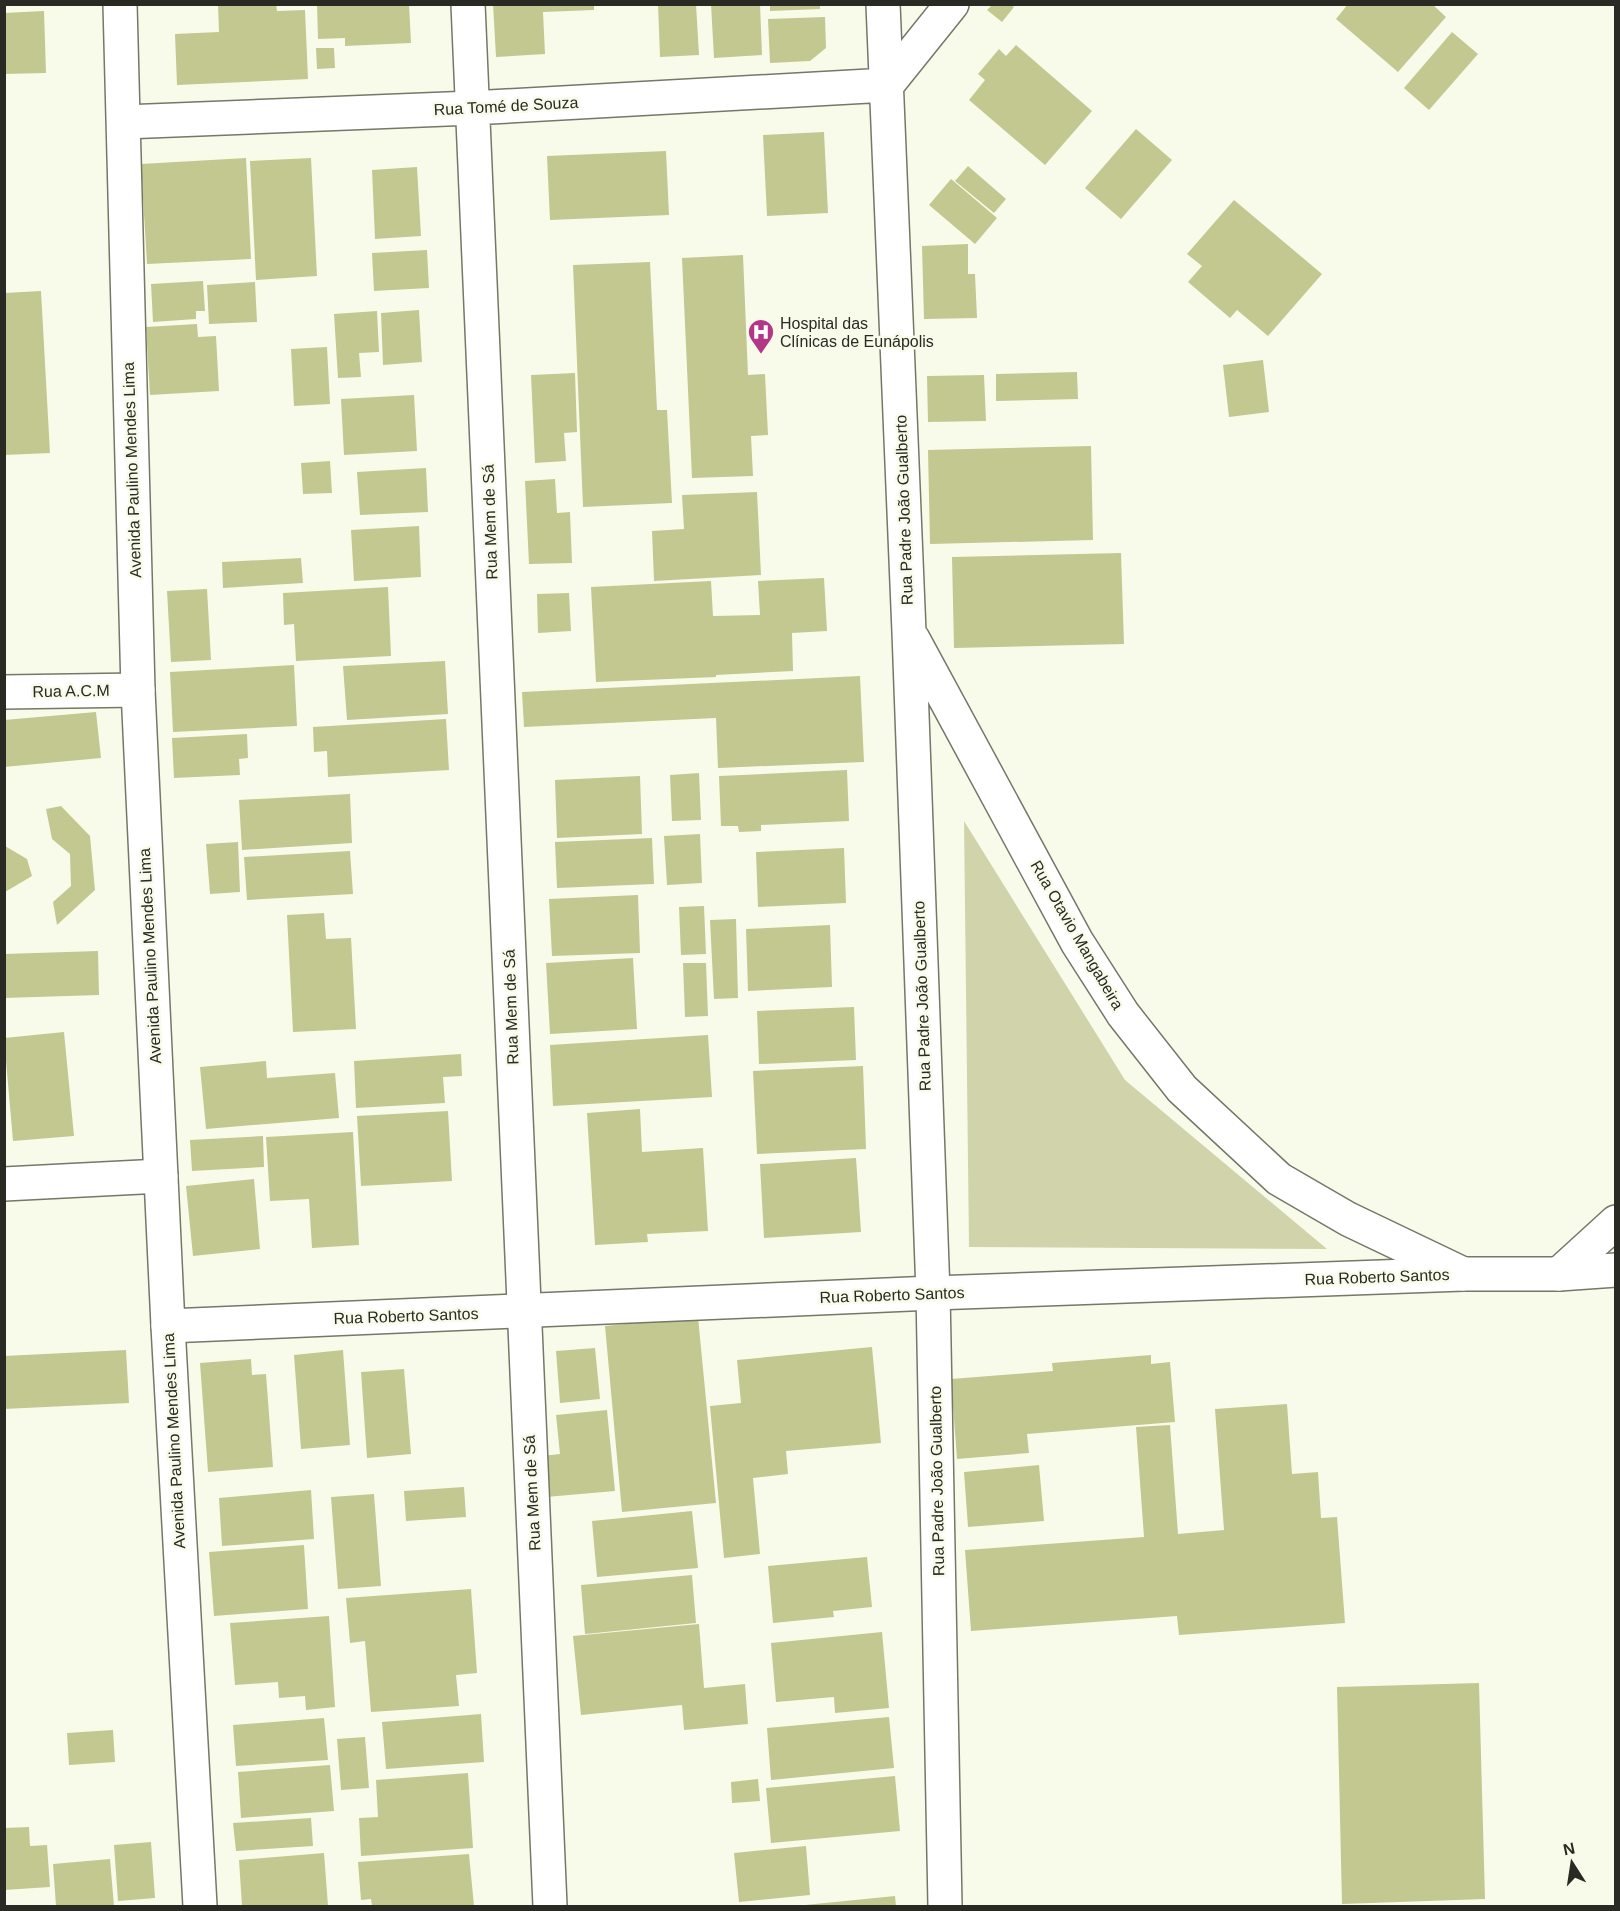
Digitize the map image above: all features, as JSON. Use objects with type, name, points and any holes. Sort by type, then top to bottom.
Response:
[{"type":"street","name":"Avenida Paulino Mendes Lima","points":[[120,4],[138,690],[168,1326],[200,1906]]},
{"type":"street","name":"Rua Mem de Sá","points":[[468,4],[550,1906]]},
{"type":"street","name":"Rua Padre João Gualberto","points":[[883,4],[933,1293],[945,1906]]},
{"type":"street","points":[[887,85],[952,4]]},
{"type":"street","name":"Rua Tomé de Souza","points":[[124,122],[472,108],[887,85]]},
{"type":"street","name":"Rua Otavio Mangabeira","points":[[909,632],[1077,942],[1123,1014],[1182,1089],[1280,1179],[1348,1219],[1463,1274]]},
{"type":"street","name":"Rua A.C.M","points":[[4,692],[138,690]]},
{"type":"street","points":[[4,1184],[161,1176]]},
{"type":"street","points":[[1559,1274],[1616,1222]]},
{"type":"street","name":"Rua Roberto Santos","points":[[168,1326],[933,1293],[1463,1274],[1559,1274],[1616,1270]]},
{"type":"green space","points":[[964,821],[1125,1080],[1327,1249],[969,1247]]},
{"type":"building","points":[[218,4],[276,4],[277,11],[305,10],[308,79],[177,85],[175,34],[219,32]]},
{"type":"building","points":[[317,4],[409,4],[411,43],[345,46],[345,38],[318,39]]},
{"type":"building","points":[[493,4],[594,4],[594,10],[543,12],[545,54],[496,57]]},
{"type":"building","points":[[658,4],[696,4],[699,55],[660,57]]},
{"type":"building","points":[[711,4],[760,4],[762,55],[714,58]]},
{"type":"building","points":[[770,4],[820,4],[820,9],[770,11]]},
{"type":"building","points":[[1348,4],[1432,4],[1446,17],[1398,72],[1336,19]]},
{"type":"building","points":[[992,5],[1014,7],[1002,22],[987,10]]},
{"type":"building","points":[[44,11],[46,73],[4,74],[4,13]]},
{"type":"building","points":[[825,17],[826,48],[810,61],[770,63],[768,19]]},
{"type":"building","points":[[1452,32],[1478,54],[1429,110],[1404,88]]},
{"type":"building","points":[[1016,45],[1092,111],[1045,165],[969,100],[985,80],[978,74],[999,49],[1006,56]]},
{"type":"building","points":[[316,48],[334,48],[335,68],[317,69]]},
{"type":"building","points":[[1136,129],[1172,160],[1121,219],[1085,188]]},
{"type":"building","points":[[824,132],[828,213],[767,216],[763,135]]},
{"type":"building","points":[[666,151],[669,215],[550,220],[547,156]]},
{"type":"building","points":[[246,158],[251,259],[147,264],[141,164]]},
{"type":"building","points":[[311,158],[317,276],[256,280],[250,161]]},
{"type":"building","points":[[968,166],[1006,199],[994,213],[955,181]]},
{"type":"building","points":[[417,167],[421,236],[375,239],[372,170]]},
{"type":"building","points":[[951,179],[997,218],[975,244],[929,205]]},
{"type":"building","points":[[1234,200],[1322,274],[1268,336],[1237,310],[1230,318],[1188,282],[1202,266],[1187,254]]},
{"type":"building","points":[[968,244],[968,274],[975,274],[977,318],[924,319],[922,246]]},
{"type":"building","points":[[427,250],[429,288],[374,291],[372,253]]},
{"type":"building","points":[[743,255],[748,375],[765,374],[768,435],[751,436],[753,476],[692,478],[682,258]]},
{"type":"building","points":[[650,262],[657,410],[667,410],[672,503],[583,507],[573,265]]},
{"type":"building","points":[[203,281],[205,311],[196,311],[196,319],[153,322],[151,284]]},
{"type":"building","points":[[255,282],[257,322],[209,324],[207,285]]},
{"type":"building","points":[[41,291],[50,453],[5,455],[5,293]]},
{"type":"building","points":[[419,310],[422,362],[383,365],[381,313]]},
{"type":"building","points":[[377,311],[379,352],[359,353],[361,377],[338,378],[334,314]]},
{"type":"building","points":[[197,324],[198,337],[216,336],[219,391],[150,395],[146,327]]},
{"type":"building","points":[[327,347],[330,404],[294,406],[291,349]]},
{"type":"building","points":[[1263,360],[1269,412],[1229,417],[1223,365]]},
{"type":"building","points":[[1077,372],[1078,399],[996,401],[996,374]]},
{"type":"building","points":[[575,373],[577,432],[564,433],[566,461],[535,463],[531,375]]},
{"type":"building","points":[[984,375],[986,421],[928,422],[927,376]]},
{"type":"building","points":[[414,395],[417,451],[344,455],[341,399]]},
{"type":"building","points":[[1091,446],[1093,540],[930,544],[928,450]]},
{"type":"building","points":[[330,461],[332,493],[303,494],[301,463]]},
{"type":"building","points":[[426,468],[428,512],[360,515],[357,472]]},
{"type":"building","points":[[555,479],[557,513],[570,512],[572,563],[529,564],[525,481]]},
{"type":"building","points":[[757,492],[761,575],[654,581],[652,531],[684,529],[682,495]]},
{"type":"building","points":[[419,526],[421,577],[354,581],[351,530]]},
{"type":"building","points":[[1121,553],[1124,644],[954,648],[952,557]]},
{"type":"building","points":[[301,558],[303,583],[223,588],[222,562]]},
{"type":"building","points":[[824,578],[827,631],[792,633],[793,671],[596,682],[591,587],[711,581],[713,616],[760,615],[758,581]]},
{"type":"building","points":[[388,587],[391,656],[296,661],[294,624],[284,625],[283,593]]},
{"type":"building","points":[[207,589],[211,660],[171,662],[167,591]]},
{"type":"building","points":[[569,593],[571,631],[538,633],[537,594]]},
{"type":"building","points":[[445,661],[448,714],[347,720],[343,666]]},
{"type":"building","points":[[294,665],[297,726],[173,732],[170,672]]},
{"type":"building","points":[[860,676],[864,762],[718,768],[716,718],[524,727],[522,692]]},
{"type":"building","points":[[96,712],[101,758],[4,767],[4,720]]},
{"type":"building","points":[[446,719],[449,770],[328,777],[327,751],[314,752],[313,727]]},
{"type":"building","points":[[247,734],[248,758],[239,759],[240,775],[174,778],[172,738]]},
{"type":"building","points":[[847,770],[849,821],[761,825],[761,831],[739,832],[738,826],[721,826],[719,776]]},
{"type":"building","points":[[699,773],[701,820],[672,821],[670,775]]},
{"type":"building","points":[[640,776],[642,834],[557,838],[555,780]]},
{"type":"building","points":[[350,794],[352,843],[242,850],[239,800]]},
{"type":"building","points":[[61,806],[90,836],[95,890],[57,925],[53,902],[71,886],[70,854],[52,839],[46,809]]},
{"type":"building","points":[[700,834],[702,883],[667,885],[664,836]]},
{"type":"building","points":[[652,838],[654,884],[557,888],[555,842]]},
{"type":"building","points":[[238,842],[240,892],[210,894],[206,844]]},
{"type":"building","points":[[5,846],[27,859],[32,876],[5,892]]},
{"type":"building","points":[[844,848],[846,903],[758,907],[756,852]]},
{"type":"building","points":[[350,851],[353,894],[247,900],[244,857]]},
{"type":"building","points":[[638,895],[640,953],[552,956],[549,899]]},
{"type":"building","points":[[704,906],[706,954],[681,955],[679,907]]},
{"type":"building","points":[[324,913],[326,939],[351,938],[356,1029],[293,1032],[287,915]]},
{"type":"building","points":[[736,919],[738,998],[714,999],[710,920]]},
{"type":"building","points":[[830,925],[832,987],[748,991],[746,929]]},
{"type":"building","points":[[98,951],[99,995],[4,998],[4,954]]},
{"type":"building","points":[[633,958],[637,1029],[550,1034],[546,963]]},
{"type":"building","points":[[683,963],[706,963],[708,1016],[685,1017]]},
{"type":"building","points":[[854,1007],[856,1060],[759,1064],[757,1011]]},
{"type":"building","points":[[64,1032],[74,1136],[13,1141],[4,1038]]},
{"type":"building","points":[[708,1035],[712,1097],[553,1106],[550,1045]]},
{"type":"building","points":[[461,1054],[462,1076],[443,1077],[445,1103],[356,1108],[354,1061]]},
{"type":"building","points":[[266,1061],[267,1078],[335,1073],[339,1118],[206,1129],[200,1067]]},
{"type":"building","points":[[863,1066],[866,1149],[757,1154],[753,1071]]},
{"type":"building","points":[[640,1109],[642,1152],[703,1148],[708,1231],[647,1234],[648,1242],[595,1245],[587,1113]]},
{"type":"building","points":[[448,1111],[452,1181],[361,1186],[357,1116]]},
{"type":"building","points":[[353,1132],[359,1245],[312,1248],[309,1199],[270,1201],[266,1137]]},
{"type":"building","points":[[263,1136],[264,1167],[192,1171],[190,1140]]},
{"type":"building","points":[[856,1158],[861,1232],[764,1238],[760,1164]]},
{"type":"building","points":[[254,1179],[260,1249],[193,1256],[186,1186]]},
{"type":"building","points":[[698,1317],[716,1503],[622,1512],[605,1326]]},
{"type":"building","points":[[872,1347],[881,1443],[786,1451],[788,1474],[753,1478],[760,1554],[724,1558],[710,1406],[741,1403],[737,1360]]},
{"type":"building","points":[[595,1348],[600,1399],[560,1403],[556,1351]]},
{"type":"building","points":[[126,1350],[129,1403],[4,1409],[4,1356]]},
{"type":"building","points":[[343,1350],[350,1445],[301,1449],[294,1355]]},
{"type":"building","points":[[1151,1355],[1151,1364],[1170,1362],[1175,1422],[1027,1434],[1029,1453],[957,1459],[951,1379],[1053,1371],[1052,1363]]},
{"type":"building","points":[[251,1359],[252,1375],[266,1374],[273,1467],[208,1472],[200,1363]]},
{"type":"building","points":[[404,1369],[411,1454],[367,1458],[361,1372]]},
{"type":"building","points":[[1287,1404],[1292,1474],[1318,1472],[1321,1518],[1337,1517],[1345,1623],[1179,1635],[1177,1616],[971,1631],[965,1550],[1144,1537],[1136,1427],[1170,1425],[1178,1534],[1224,1530],[1215,1409]]},
{"type":"building","points":[[607,1410],[615,1491],[546,1497],[542,1456],[560,1454],[556,1415]]},
{"type":"building","points":[[1039,1465],[1044,1521],[968,1527],[964,1472]]},
{"type":"building","points":[[464,1487],[466,1517],[406,1521],[404,1491]]},
{"type":"building","points":[[311,1490],[314,1539],[222,1546],[219,1498]]},
{"type":"building","points":[[374,1494],[381,1586],[338,1589],[331,1497]]},
{"type":"building","points":[[692,1511],[698,1568],[597,1577],[592,1521]]},
{"type":"building","points":[[304,1545],[308,1609],[214,1616],[209,1552]]},
{"type":"building","points":[[867,1557],[872,1607],[833,1611],[834,1617],[773,1623],[768,1566]]},
{"type":"building","points":[[692,1575],[696,1623],[585,1634],[581,1585]]},
{"type":"building","points":[[471,1589],[477,1673],[456,1675],[459,1706],[371,1712],[365,1641],[350,1643],[346,1598]]},
{"type":"building","points":[[329,1616],[335,1707],[306,1710],[305,1696],[279,1698],[278,1682],[235,1685],[230,1623]]},
{"type":"building","points":[[699,1624],[704,1688],[745,1684],[748,1724],[684,1730],[682,1705],[581,1715],[573,1636]]},
{"type":"building","points":[[882,1632],[889,1708],[835,1713],[834,1697],[776,1702],[771,1643]]},
{"type":"building","points":[[1479,1683],[1485,1899],[1342,1904],[1337,1687]]},
{"type":"building","points":[[481,1714],[484,1762],[386,1769],[382,1722]]},
{"type":"building","points":[[889,1717],[894,1768],[771,1780],[767,1728]]},
{"type":"building","points":[[324,1718],[328,1760],[236,1766],[233,1725]]},
{"type":"building","points":[[113,1730],[115,1762],[69,1765],[67,1733]]},
{"type":"building","points":[[365,1737],[369,1788],[341,1790],[337,1739]]},
{"type":"building","points":[[330,1765],[334,1811],[241,1818],[238,1772]]},
{"type":"building","points":[[468,1773],[473,1848],[361,1856],[359,1818],[378,1817],[376,1780]]},
{"type":"building","points":[[895,1776],[900,1831],[771,1843],[766,1788]]},
{"type":"building","points":[[758,1779],[760,1801],[732,1803],[731,1782]]},
{"type":"building","points":[[311,1818],[313,1846],[236,1851],[233,1823]]},
{"type":"building","points":[[29,1827],[30,1846],[47,1845],[50,1887],[4,1890],[4,1828]]},
{"type":"building","points":[[151,1842],[155,1898],[118,1901],[114,1845]]},
{"type":"building","points":[[806,1846],[810,1895],[739,1902],[734,1853]]},
{"type":"building","points":[[324,1853],[328,1906],[242,1906],[239,1860]]},
{"type":"building","points":[[469,1854],[474,1906],[372,1906],[371,1899],[361,1900],[358,1862]]},
{"type":"building","points":[[110,1859],[114,1906],[56,1906],[53,1864]]},
{"type":"building","points":[[895,1896],[896,1906],[805,1906],[805,1905]]},
{"type":"place","name":"Hospital das Clínicas de Eunápolis","points":[[761,355]]}]
